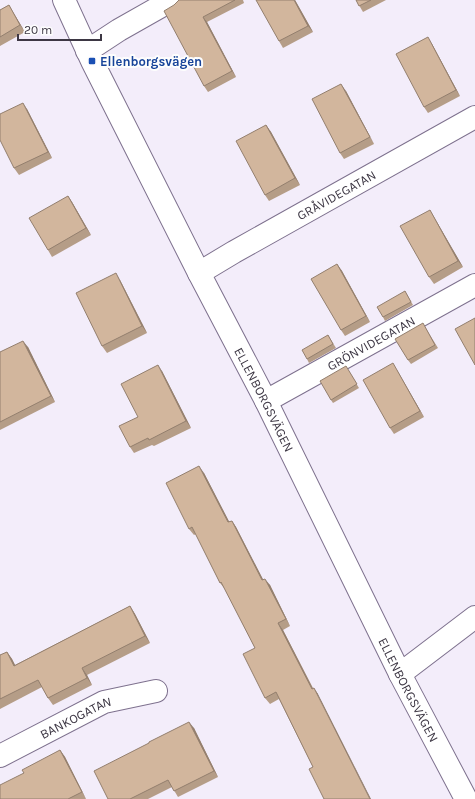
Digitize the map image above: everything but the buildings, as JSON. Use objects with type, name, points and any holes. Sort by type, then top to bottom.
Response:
[{"type":"street","name":"ELLENBORGSVÄGEN","points":[[64,0],[87,51],[199,273],[266,401],[400,674],[466,799]]},
{"type":"street","points":[[87,51],[119,30],[172,0]]},
{"type":"street","name":"GRÅVIDEGATAN","points":[[199,273],[475,117]]},
{"type":"street","name":"GRÖNVIDEGATAN","points":[[266,401],[475,285]]},
{"type":"street","points":[[400,674],[475,617]]},
{"type":"street","name":"BANKOGATAN","points":[[0,756],[104,702],[156,691]]},
{"type":"place","name":"Ellenborgsvägen","points":[[92,61]]}]
